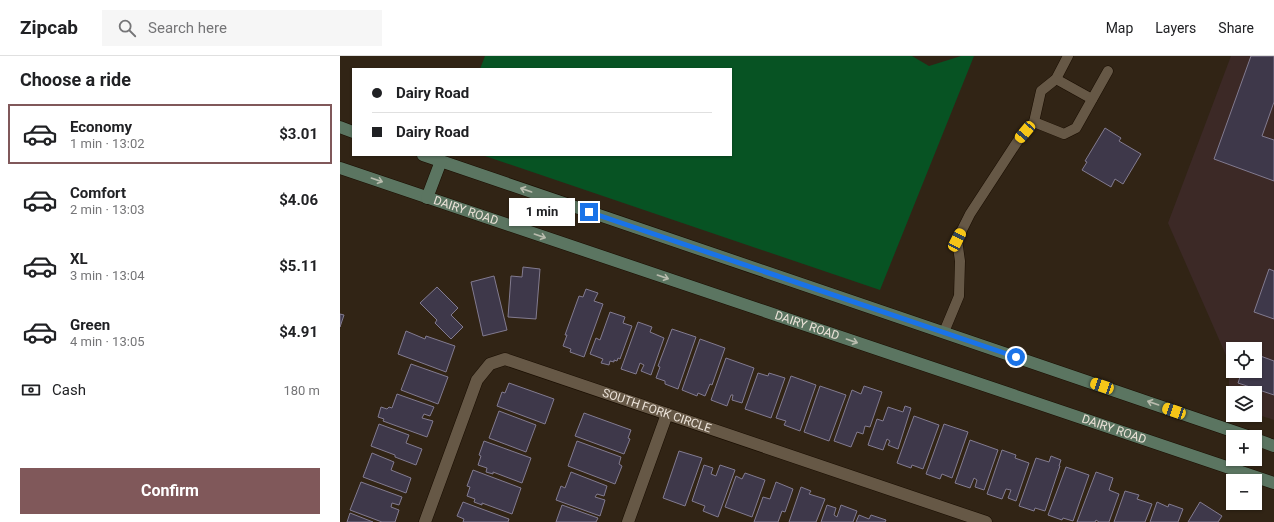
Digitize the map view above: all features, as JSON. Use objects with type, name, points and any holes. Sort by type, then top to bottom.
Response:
[{"type":"street","points":[[340,127],[352,132]]},
{"type":"street","points":[[425,156],[1230,430]]},
{"type":"street","points":[[427,198],[441,161]]},
{"type":"street","name":"DAIRY ROAD","points":[[340,168],[1274,483]]},
{"type":"street","name":"SOUTH FORK CIRCLE","points":[[425,522],[477,380],[490,364],[506,360],[986,522]]},
{"type":"street","points":[[628,522],[667,414]]},
{"type":"street","points":[[1262,442],[1274,446]]},
{"type":"lane","points":[[944,332],[959,296],[960,261],[957,240],[970,214],[1017,142],[1034,122],[1041,91],[1056,79],[1068,56]]},
{"type":"lane","points":[[1034,122],[1064,134],[1076,128],[1108,71]]},
{"type":"lane","points":[[1056,79],[1092,99]]},
{"type":"shaded area","points":[[1231,56],[1274,56],[1274,420],[1262,416],[1262,386],[1229,386],[1229,378],[1262,378],[1262,342],[1226,342],[1226,355],[1168,223]]},
{"type":"green space","points":[[485,56],[912,56],[929,66],[961,56],[974,56],[880,290],[485,156],[732,156],[732,68],[480,68]]},
{"type":"building","points":[[1251,56],[1274,56],[1274,102],[1262,136],[1274,140],[1274,181],[1214,159]]},
{"type":"building","points":[[1105,128],[1121,138],[1119,141],[1141,154],[1123,184],[1115,179],[1111,187],[1082,170],[1087,162],[1085,161]]},
{"type":"building","points":[[523,267],[540,269],[536,319],[508,317],[511,276],[522,277]]},
{"type":"building","points":[[1269,269],[1274,271],[1274,319],[1254,312]]},
{"type":"building","points":[[494,276],[507,330],[483,336],[471,282]]},
{"type":"building","points":[[437,287],[458,308],[451,315],[463,327],[451,339],[435,323],[437,320],[420,303]]},
{"type":"building","points":[[586,289],[598,293],[594,301],[603,304],[584,357],[570,352],[571,349],[563,346],[567,335],[565,335],[579,296],[583,297]]},
{"type":"building","points":[[610,312],[625,317],[623,323],[632,326],[620,359],[618,358],[617,361],[614,360],[614,362],[610,361],[609,365],[601,363],[603,359],[590,354],[596,338],[600,340]]},
{"type":"building","points":[[340,314],[344,315],[340,327]]},
{"type":"building","points":[[638,322],[652,327],[650,332],[664,338],[651,375],[641,371],[644,365],[640,363],[636,374],[621,369]]},
{"type":"building","points":[[672,329],[696,337],[678,389],[665,384],[665,381],[656,378],[660,367],[658,366]]},
{"type":"building","points":[[406,331],[425,339],[426,336],[455,346],[446,372],[398,354]]},
{"type":"building","points":[[700,339],[725,348],[712,385],[710,384],[705,396],[698,393],[697,396],[682,390]]},
{"type":"building","points":[[1262,357],[1274,361],[1274,395],[1262,391],[1262,386],[1247,386],[1238,383],[1240,378],[1262,378]]},
{"type":"building","points":[[726,358],[754,368],[742,403],[732,400],[733,395],[731,395],[727,406],[711,400]]},
{"type":"building","points":[[411,364],[448,377],[438,404],[401,390]]},
{"type":"building","points":[[758,373],[768,376],[769,373],[785,378],[771,418],[745,409]]},
{"type":"building","points":[[791,376],[816,385],[800,431],[784,425],[786,421],[776,418]]},
{"type":"building","points":[[509,383],[554,399],[545,424],[497,406],[502,392],[505,393]]},
{"type":"building","points":[[820,386],[846,395],[829,441],[804,432]]},
{"type":"building","points":[[864,386],[882,392],[870,427],[865,426],[863,434],[857,432],[851,447],[834,441],[852,390],[861,394]]},
{"type":"building","points":[[397,394],[434,407],[430,416],[424,414],[422,418],[433,421],[427,437],[383,421],[384,419],[378,417],[381,407],[387,409],[389,407],[392,408]]},
{"type":"building","points":[[905,406],[911,408],[898,449],[888,445],[890,441],[887,439],[883,450],[868,445],[877,419],[883,421],[888,407],[903,412]]},
{"type":"building","points":[[499,411],[536,425],[526,452],[489,438]]},
{"type":"building","points":[[584,413],[631,430],[628,438],[630,439],[624,454],[575,436]]},
{"type":"building","points":[[914,416],[939,425],[923,469],[912,465],[911,468],[897,463]]},
{"type":"building","points":[[379,424],[409,435],[406,443],[422,449],[416,465],[371,446]]},
{"type":"building","points":[[944,424],[968,432],[952,478],[942,474],[940,479],[926,474]]},
{"type":"building","points":[[970,440],[998,450],[984,490],[975,487],[977,480],[974,478],[970,488],[955,483]]},
{"type":"building","points":[[484,441],[531,458],[522,483],[493,472],[493,474],[486,472],[487,468],[478,465],[481,456],[479,455]]},
{"type":"building","points":[[577,441],[621,457],[619,464],[622,466],[615,484],[568,466]]},
{"type":"building","points":[[1002,450],[1016,455],[1015,458],[1029,463],[1016,501],[1008,498],[1011,490],[1006,489],[1002,499],[987,494]]},
{"type":"building","points":[[679,451],[702,458],[685,506],[663,498]]},
{"type":"building","points":[[372,453],[394,462],[391,470],[411,478],[406,493],[363,477]]},
{"type":"building","points":[[1051,456],[1061,460],[1045,511],[1035,508],[1034,511],[1019,506],[1036,458],[1049,462]]},
{"type":"building","points":[[704,465],[713,468],[711,474],[716,476],[720,465],[735,470],[718,517],[703,511],[705,506],[692,501]]},
{"type":"building","points":[[1066,467],[1089,475],[1073,521],[1063,518],[1062,520],[1048,515]]},
{"type":"building","points":[[473,470],[521,488],[512,514],[482,503],[482,505],[474,502],[475,499],[467,496],[470,487],[467,486]]},
{"type":"building","points":[[571,472],[607,486],[604,496],[597,494],[595,497],[605,500],[600,516],[556,500],[561,486],[565,488]]},
{"type":"building","points":[[1096,472],[1113,478],[1109,490],[1119,494],[1109,522],[1099,522],[1096,520],[1095,522],[1077,522]]},
{"type":"building","points":[[745,473],[765,480],[752,517],[725,507],[736,476],[742,479]]},
{"type":"building","points":[[361,482],[402,497],[399,505],[392,503],[391,507],[399,510],[395,522],[382,522],[350,510]]},
{"type":"building","points":[[776,482],[793,489],[785,512],[782,511],[778,522],[754,522],[763,497],[770,499]]},
{"type":"building","points":[[801,487],[811,491],[809,494],[825,499],[816,522],[789,522]]},
{"type":"building","points":[[1125,491],[1139,495],[1137,499],[1152,504],[1145,522],[1114,522]]},
{"type":"building","points":[[463,502],[509,519],[508,522],[463,522],[464,519],[457,516]]},
{"type":"building","points":[[1157,502],[1168,507],[1169,504],[1183,509],[1178,522],[1150,522]]},
{"type":"building","points":[[1200,502],[1222,516],[1218,522],[1188,522]]},
{"type":"building","points":[[562,505],[598,518],[596,522],[556,522]]},
{"type":"building","points":[[827,505],[836,508],[834,515],[837,517],[841,505],[857,511],[853,522],[821,522]]},
{"type":"building","points":[[350,513],[373,522],[347,522]]},
{"type":"building","points":[[859,515],[869,519],[871,515],[886,520],[885,522],[856,522]]},
{"type":"route","points":[[589,212],[1016,357]]}]
